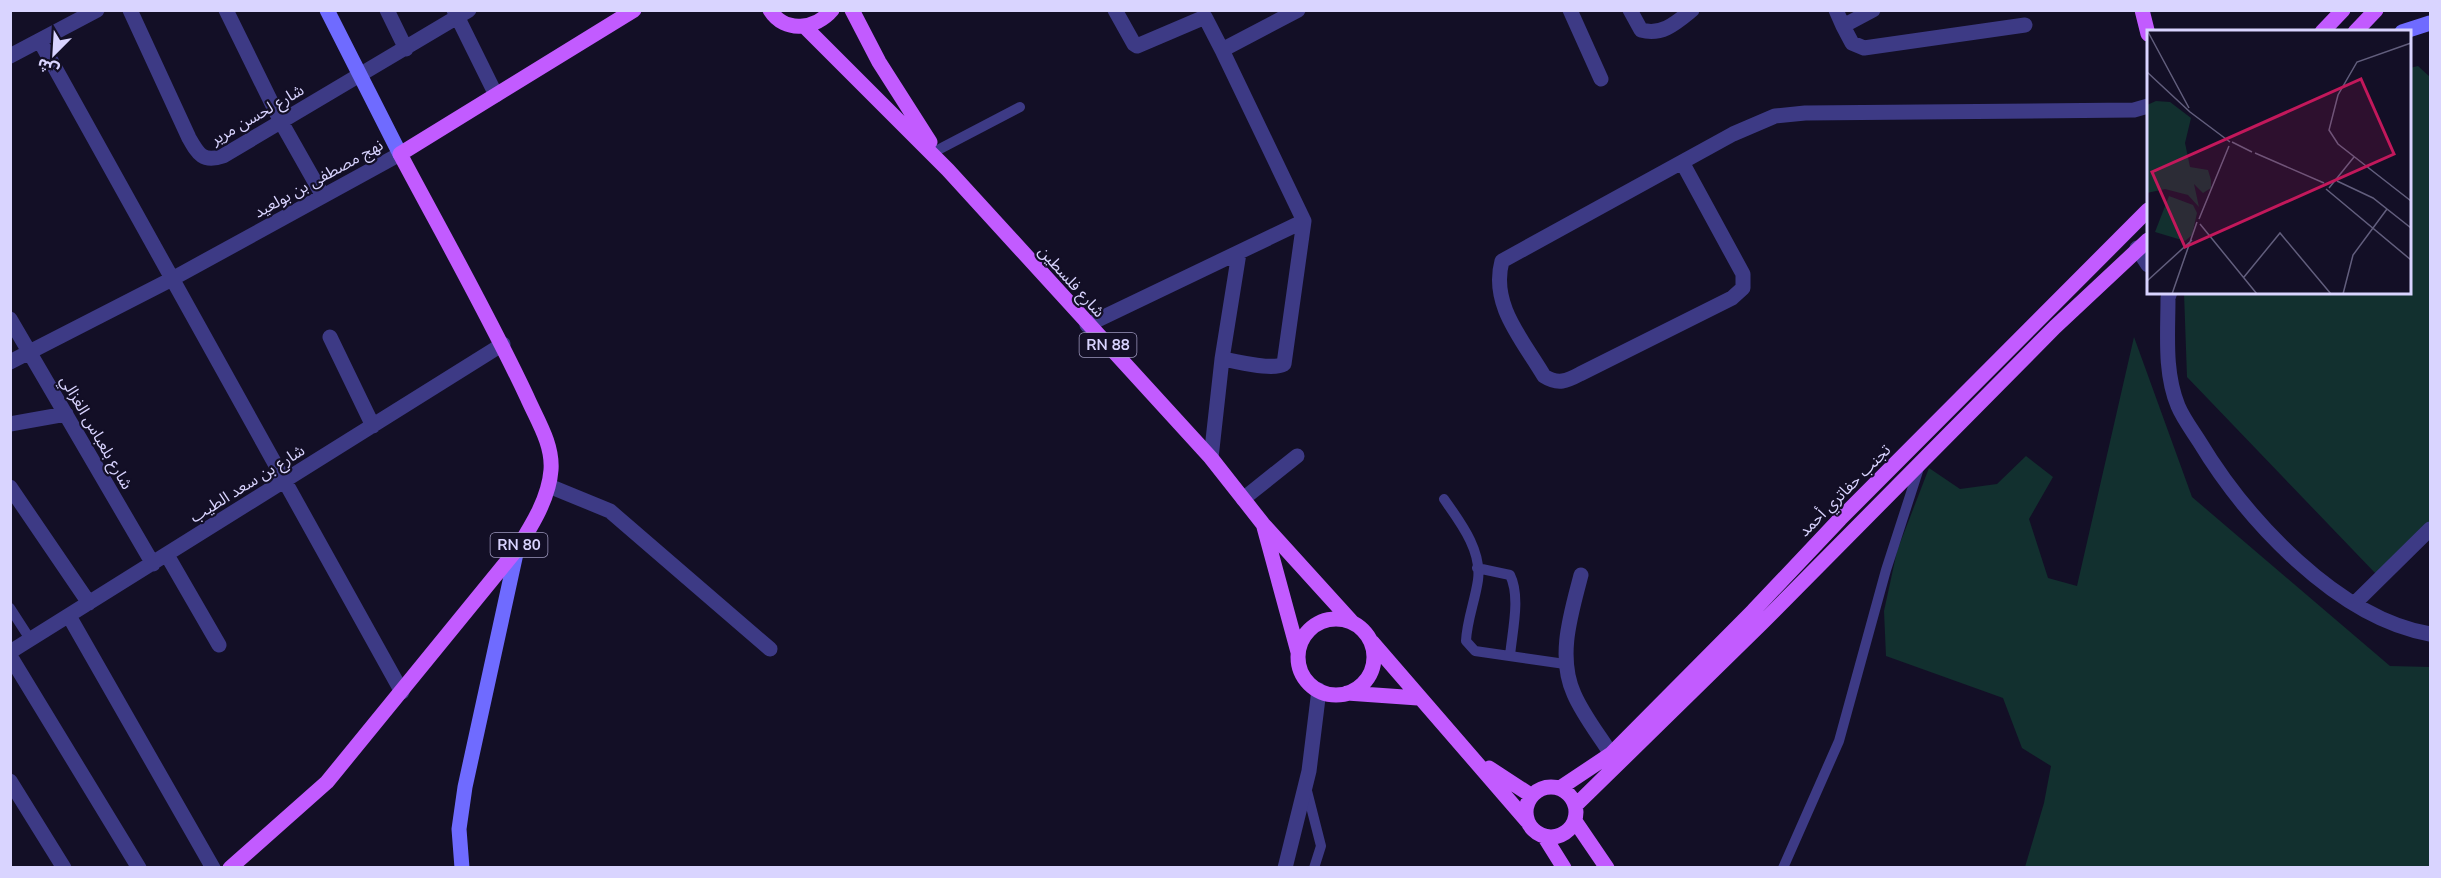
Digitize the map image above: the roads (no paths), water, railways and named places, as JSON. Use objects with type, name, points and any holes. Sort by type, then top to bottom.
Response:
[{"type":"main road","name":"نهج مصطفى بن بولعيد","points":[[400,154],[634,10]]},
{"type":"main road","points":[[767,12],[793,26],[805,27],[816,24],[832,10]]},
{"type":"main road","name":"شارع فلسطين","points":[[852,10],[879,62],[934,152],[948,170],[1087,325],[1211,458],[1263,524]]},
{"type":"main road","points":[[2142,10],[2147,30]]},
{"type":"main road","points":[[2324,30],[2343,10]]},
{"type":"main road","points":[[2357,30],[2376,10]]},
{"type":"main road","name":"شارع فلسطين","points":[[805,27],[934,152]]},
{"type":"main road","name":"RN 80","points":[[230,867],[327,782],[517,549],[533,523],[549,486],[552,468],[549,446],[503,345],[400,154]]},
{"type":"main road","name":"تجنب حفاتري أحمد","points":[[1560,788],[1611,754],[1753,611],[1840,519],[2147,211]]},
{"type":"main road","name":"تجنب حفاتري أحمد","points":[[1577,804],[2055,327],[2143,244]]},
{"type":"main road","name":"RN 88","points":[[1263,524],[1352,622]]},
{"type":"main road","name":"RN 88","points":[[1263,524],[1298,652]]},
{"type":"main road","points":[[1418,698],[1347,693],[1327,694],[1318,690],[1303,674],[1298,652],[1308,631],[1318,624],[1341,619],[1360,627],[1418,698],[1475,760],[1532,828],[1544,837],[1564,867]]},
{"type":"main road","points":[[1347,693],[1365,682],[1371,673],[1374,651],[1371,641]]},
{"type":"main road","points":[[1475,760],[1532,796]]},
{"type":"main road","points":[[1527,821],[1527,803],[1532,796],[1544,788],[1560,788],[1577,804],[1575,821],[1566,833],[1544,837]]},
{"type":"main road","points":[[1575,821],[1607,867]]},
{"type":"street","points":[[10,56],[97,10]]},
{"type":"street","name":"شارع لحسن مرير","points":[[130,10],[199,156],[208,160],[223,156],[280,120],[360,77],[461,13]]},
{"type":"street","points":[[226,10],[280,120],[323,196]]},
{"type":"street","points":[[327,10],[400,154]]},
{"type":"street","points":[[387,10],[406,49]]},
{"type":"street","points":[[1115,10],[1137,46],[1205,17],[1304,221],[1284,364],[1280,366],[1258,365],[1222,359]]},
{"type":"street","points":[[1222,50],[1298,10]]},
{"type":"street","points":[[1570,10],[1601,79]]},
{"type":"street","points":[[1630,10],[1641,30],[1651,33],[1674,25],[1692,10]]},
{"type":"street","points":[[1836,10],[1852,43],[1864,48],[2025,25]]},
{"type":"street","points":[[1843,26],[1873,10]]},
{"type":"street","points":[[461,13],[496,95]]},
{"type":"street","points":[[2410,30],[2429,25]]},
{"type":"street","points":[[39,41],[402,692]]},
{"type":"street","points":[[1682,162],[1743,274],[1743,288],[1732,298],[1570,379],[1555,382],[1544,376],[1501,303],[1498,288],[1502,261],[1682,162],[1733,134],[1775,116],[1805,113],[1969,109],[2134,110],[2147,106]]},
{"type":"street","name":"نهج مصطفى بن بولعيد","points":[[10,362],[172,279],[400,154]]},
{"type":"street","points":[[1087,325],[1304,221]]},
{"type":"street","points":[[2143,244],[2147,261]]},
{"type":"street","points":[[1211,458],[1222,359],[1239,253]]},
{"type":"street","points":[[2167,294],[2169,374],[2179,407],[2217,472],[2272,538],[2308,570],[2355,603],[2412,631],[2430,634]]},
{"type":"street","name":"شارع بلعباس الغزالي","points":[[10,319],[153,564]]},
{"type":"street","points":[[330,337],[373,426]]},
{"type":"street","name":"شارع بن سعد الطيب","points":[[10,654],[30,639],[503,345]]},
{"type":"street","points":[[10,424],[66,414]]},
{"type":"street","points":[[1243,499],[1297,456]]},
{"type":"street","points":[[549,486],[610,511],[770,649]]},
{"type":"street","points":[[10,487],[89,603]]},
{"type":"street","points":[[2355,603],[2430,529]]},
{"type":"street","points":[[462,867],[459,829],[465,787],[517,549]]},
{"type":"street","points":[[166,555],[219,645]]},
{"type":"street","points":[[1581,575],[1566,642],[1565,663],[1574,694],[1611,754]]},
{"type":"street","points":[[69,616],[213,867]]},
{"type":"street","points":[[10,654],[140,867]]},
{"type":"street","points":[[1285,867],[1306,786],[1318,690]]},
{"type":"street","points":[[10,781],[64,867]]},
{"type":"lane","points":[[934,152],[1020,107]]},
{"type":"lane","points":[[1784,867],[1839,741],[1886,570],[1920,463]]},
{"type":"lane","points":[[1444,499],[1468,534],[1477,568],[1478,578],[1467,624],[1466,641],[1475,651],[1565,663]]},
{"type":"lane","points":[[1477,568],[1510,575],[1513,582],[1510,656]]},
{"type":"lane","points":[[10,608],[30,639]]},
{"type":"lane","points":[[1306,786],[1322,846],[1314,867]]}]
